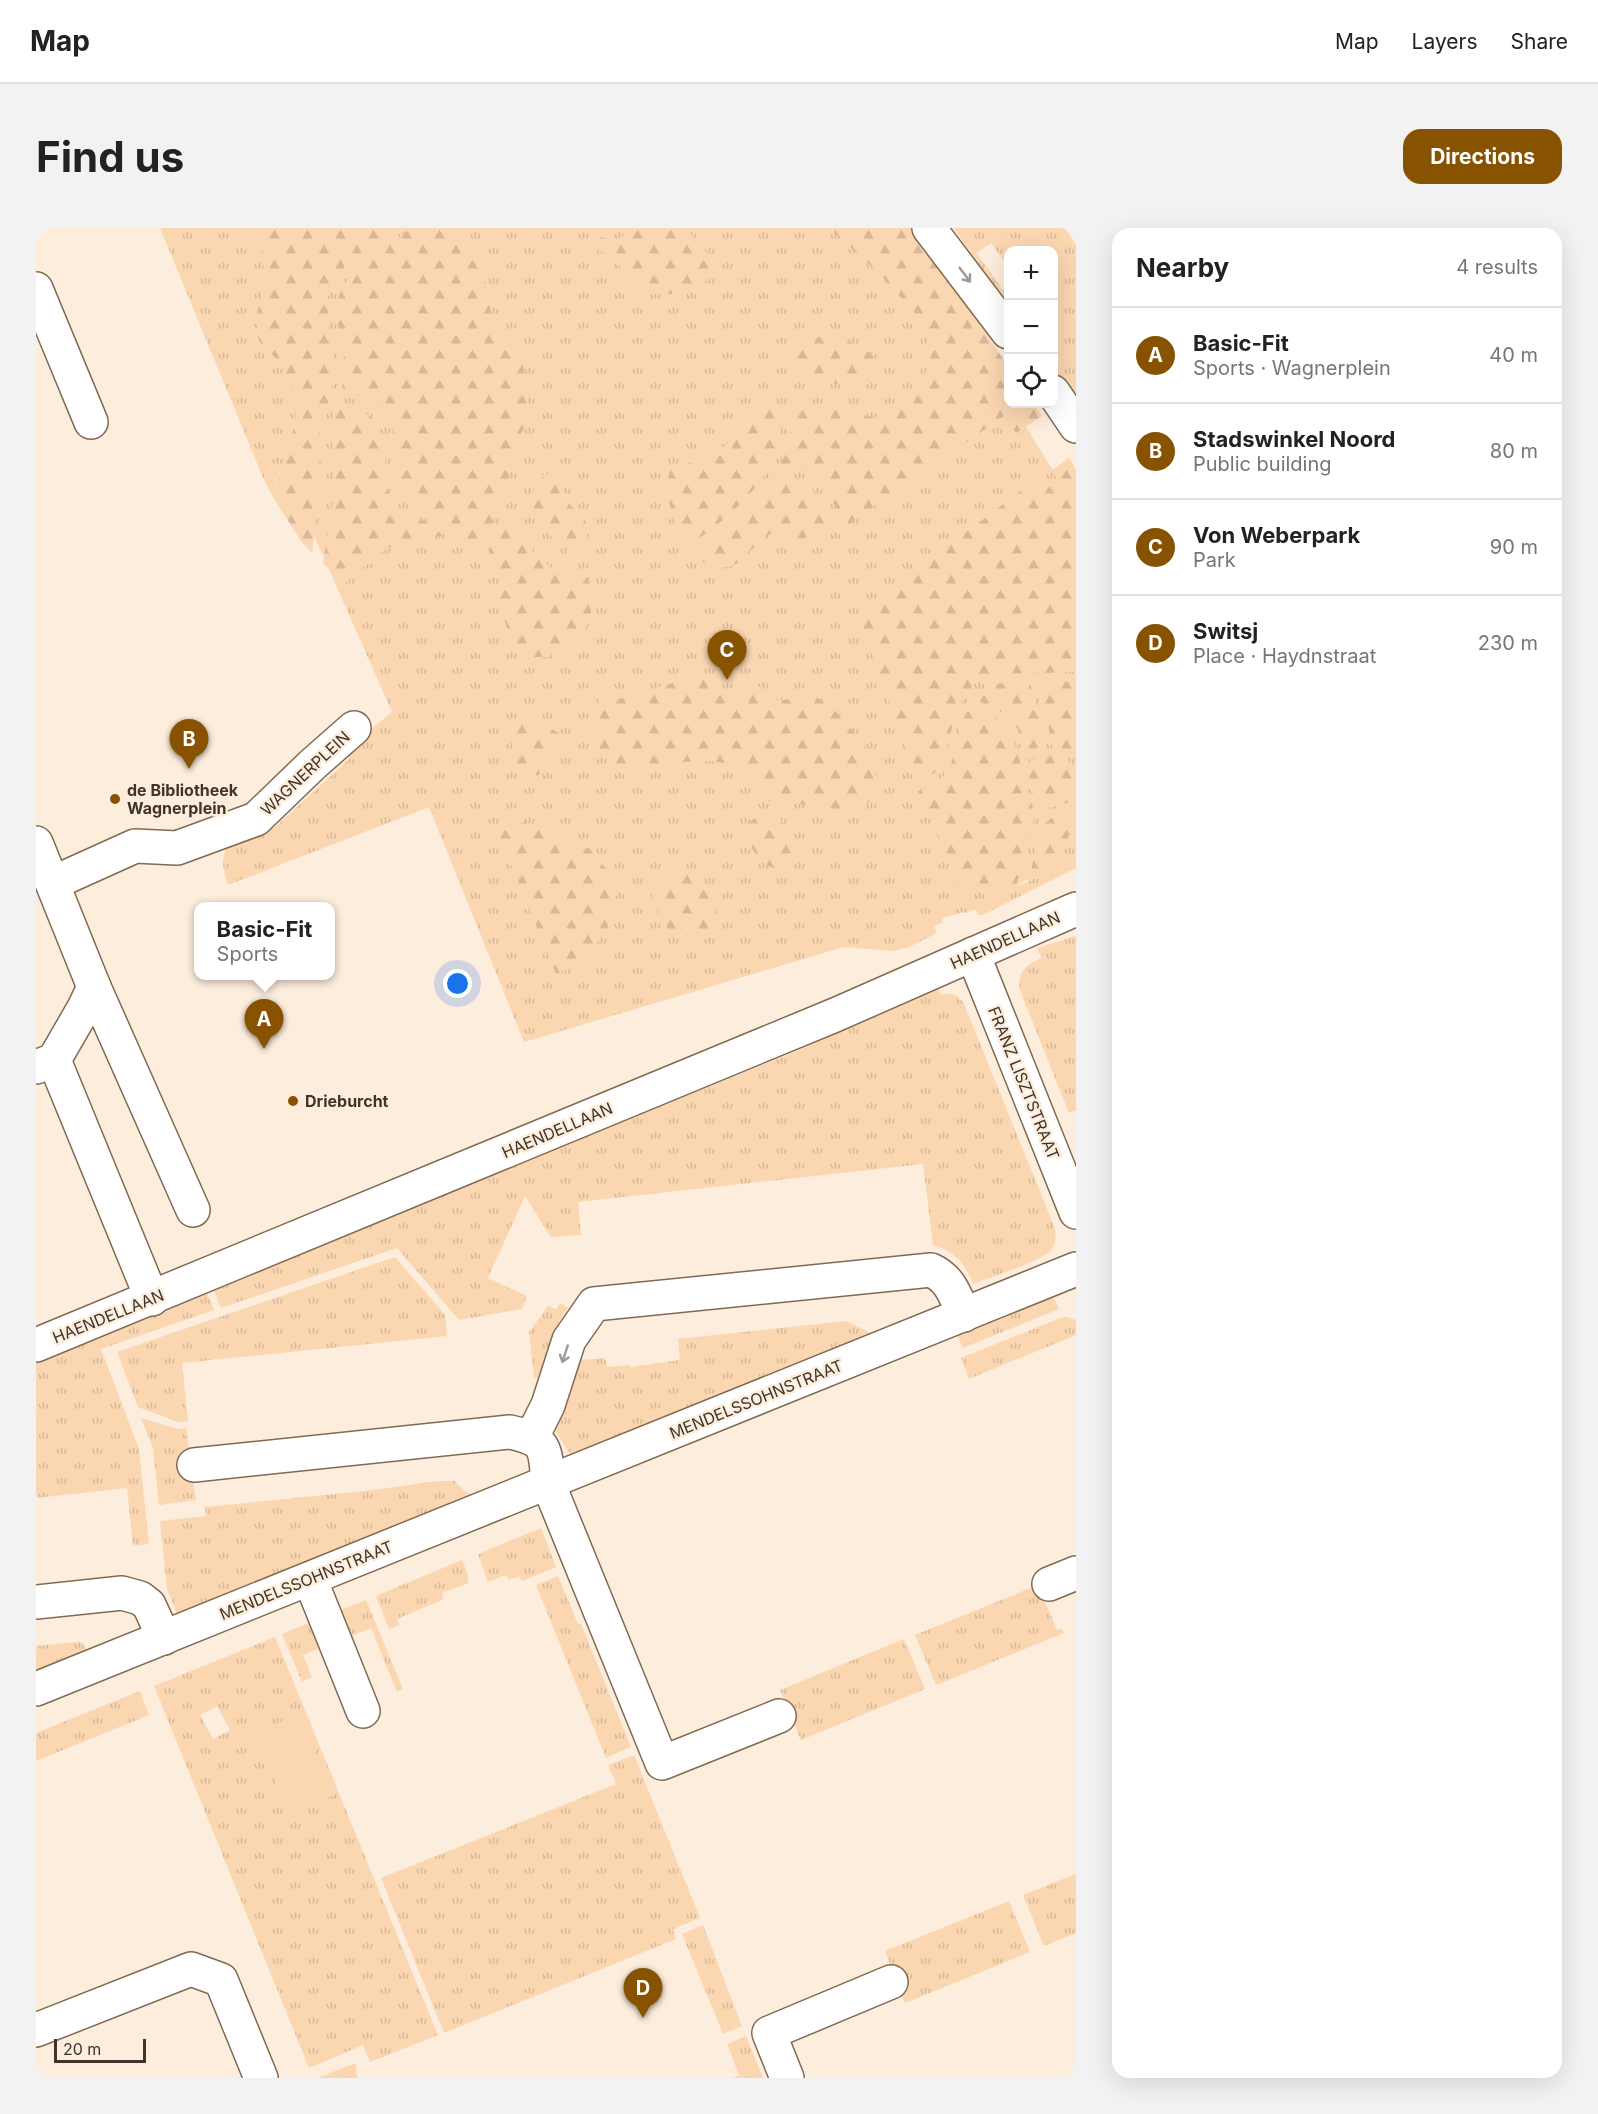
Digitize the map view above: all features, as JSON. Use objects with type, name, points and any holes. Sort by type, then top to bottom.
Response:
[{"type":"street","points":[[929,228],[1004,327]]},
{"type":"street","points":[[36,290],[91,422]]},
{"type":"street","points":[[1058,399],[1076,426]]},
{"type":"street","name":"WAGNERPLEIN","points":[[53,883],[135,846],[177,848],[256,819],[354,728]]},
{"type":"street","points":[[36,843],[94,987],[193,1210]]},
{"type":"street","name":"HAENDELLAAN","points":[[36,1346],[835,1015],[1076,909]]},
{"type":"street","name":"FRANZ LISZTSTRAAT","points":[[973,954],[1076,1212]]},
{"type":"street","points":[[94,987],[84,1008],[45,1063],[152,1299]]},
{"type":"street","name":"MENDELSSOHNSTRAAT","points":[[36,1689],[1076,1269]]},
{"type":"street","points":[[532,1437],[548,1405],[569,1340],[594,1304],[931,1270],[941,1275],[950,1284],[964,1315]]},
{"type":"street","points":[[194,1465],[510,1432],[532,1437],[546,1452],[549,1483],[662,1763],[779,1716]]},
{"type":"street","points":[[310,1579],[363,1711]]},
{"type":"street","points":[[36,1602],[122,1593],[140,1598],[149,1605],[164,1638]]},
{"type":"street","points":[[36,2031],[191,1969],[221,1980],[261,2078]]},
{"type":"street","points":[[787,2078],[769,2033],[891,1982]]},
{"type":"green space","points":[[160,228],[883,228],[1004,396],[1004,408],[1013,408],[1023,422],[1076,508],[1076,868],[983,915],[979,915],[975,909],[942,918],[943,922],[934,926],[937,933],[909,947],[893,951],[844,947],[524,1042],[429,807],[228,885],[223,860],[230,844],[267,822],[274,828],[350,758],[345,750],[392,712],[283,465],[271,494]],"holes":[[[1058,862],[1058,868],[1018,885]]]},
{"type":"green space","points":[[248,228],[396,228],[349,261],[328,295],[328,322],[335,366],[320,433],[321,482],[312,553],[301,541],[271,494],[295,424],[296,397],[282,365],[259,341],[256,317],[265,281],[261,245]]},
{"type":"green space","points":[[410,228],[459,228],[481,259],[491,313],[523,365],[528,399],[527,421],[514,451],[506,494],[481,545],[467,542],[436,513],[409,500],[401,493],[398,487],[392,427],[385,406],[375,398],[351,395],[343,390],[343,346],[336,313],[339,296],[358,265]]},
{"type":"green space","points":[[643,228],[678,229],[692,236],[707,253],[714,276],[695,287],[674,294],[653,293],[634,284],[612,258],[594,248],[591,243],[594,236],[615,240]]},
{"type":"green space","points":[[829,228],[913,228],[1004,360],[1004,408],[1037,408],[1042,416],[1016,433],[997,404],[1004,416],[849,524],[812,475],[794,467],[781,466],[790,435],[789,412],[812,409],[846,411],[876,418],[894,413],[924,378],[932,352],[918,317],[880,274]]},
{"type":"green space","points":[[954,228],[1065,228],[1076,245],[1076,397],[1071,398],[1058,379],[1058,246],[1004,246],[1004,261],[991,243],[977,253],[1004,289],[1004,301]]},
{"type":"green space","points":[[818,337],[837,339],[866,350],[877,364],[878,374],[868,381],[846,385],[823,379],[802,368],[794,360],[795,349],[800,342]]},
{"type":"green space","points":[[773,395],[781,418],[780,440],[772,462],[759,483],[743,502],[687,546],[671,511],[668,492],[669,473],[677,467],[704,459],[724,447]]},
{"type":"green space","points":[[341,403],[358,407],[370,416],[378,429],[386,460],[389,509],[398,515],[428,522],[442,536],[415,537],[386,549],[345,583],[323,564],[334,483],[332,428],[336,411]]},
{"type":"green space","points":[[1069,458],[1076,470],[1076,672],[1005,674],[986,678],[974,684],[957,708],[943,763],[938,771],[919,782],[859,620],[864,609],[1042,475],[1061,504],[1049,483],[1057,478],[1052,470]]},
{"type":"green space","points":[[544,474],[554,475],[570,505],[585,519],[588,544],[582,555],[576,558],[567,555],[568,549],[542,527],[529,505],[534,489]]},
{"type":"green space","points":[[781,475],[806,484],[822,501],[832,517],[794,547],[787,536],[780,532],[772,533],[736,564],[730,566],[718,567],[691,554],[738,519],[755,503],[772,480]]},
{"type":"green space","points":[[509,519],[532,551],[545,564],[569,575],[589,578],[591,614],[586,628],[579,636],[548,657],[525,657],[525,652],[517,651],[502,615],[499,595],[500,579],[489,549]]},
{"type":"green space","points":[[699,675],[719,683],[727,695],[737,695],[763,687],[769,699],[814,697],[826,703],[851,728],[866,748],[874,764],[879,796],[847,814],[800,804],[764,801],[747,773],[731,764],[692,761],[639,771],[613,764],[601,752],[595,734],[599,697],[608,697],[612,701]]},
{"type":"green space","points":[[1013,682],[1030,683],[1044,728],[1043,743],[1025,757],[1017,728],[1012,719],[986,706],[978,699],[979,693],[990,686]]},
{"type":"green space","points":[[1076,682],[1076,754],[1055,749],[1051,744],[1038,684]]},
{"type":"green space","points":[[973,707],[1010,726],[1033,808],[1034,820],[1016,887],[968,889],[958,883],[918,791],[937,783],[946,773],[952,762],[964,718]]},
{"type":"green space","points":[[521,719],[547,726],[560,734],[559,739],[542,758],[539,775],[530,775],[523,771],[515,759],[511,726],[513,722]]},
{"type":"green space","points":[[1045,751],[1063,757],[1072,767],[1076,781],[1076,799],[1051,807],[1039,804],[1027,768],[1030,761]]},
{"type":"green space","points":[[1076,807],[1076,823],[1060,851],[1059,868],[1028,881],[1043,825],[1054,816]]},
{"type":"green space","points":[[769,812],[778,817],[800,843],[799,860],[789,867],[779,869],[770,866],[754,852],[750,842],[751,821],[760,814]]},
{"type":"green space","points":[[525,822],[590,849],[616,881],[615,917],[599,939],[584,967],[582,963],[556,974],[498,833]]},
{"type":"green space","points":[[670,872],[692,876],[706,885],[711,892],[719,921],[707,932],[691,936],[683,935],[675,933],[662,922],[650,891]]},
{"type":"green space","points":[[1076,936],[1076,1110],[1069,1113],[1021,993],[1019,981],[1026,967],[1042,958],[1037,948]]},
{"type":"green space","points":[[938,989],[941,995],[948,993],[954,995],[964,1004],[1054,1226],[1056,1237],[1053,1247],[1048,1253],[1034,1261],[973,1284],[967,1270],[958,1259],[933,1245],[923,1164],[578,1202],[581,1235],[551,1237],[525,1196],[488,1278],[527,1296],[522,1309],[459,1320],[397,1248],[221,1308],[213,1288],[802,1049]]},
{"type":"green space","points":[[395,1257],[445,1315],[447,1336],[182,1363],[188,1421],[179,1422],[138,1407],[117,1352]]},
{"type":"green space","points":[[206,1291],[214,1310],[101,1349],[139,1449],[149,1544],[133,1546],[127,1488],[36,1498],[36,1359]]},
{"type":"green space","points":[[1051,1292],[1059,1309],[963,1348],[955,1330]]},
{"type":"green space","points":[[561,1303],[568,1308],[553,1333],[540,1378],[534,1378],[529,1332],[548,1306],[556,1309]]},
{"type":"green space","points":[[1063,1317],[1076,1320],[1076,1335],[969,1379],[961,1358]]},
{"type":"green space","points":[[845,1321],[874,1336],[573,1455],[554,1429],[570,1361],[605,1358],[607,1367],[630,1365],[630,1367],[680,1360],[678,1339]]},
{"type":"green space","points":[[141,1418],[178,1429],[186,1428],[196,1500],[159,1505],[153,1448]]},
{"type":"green space","points":[[438,1481],[456,1481],[466,1492],[476,1497],[179,1619],[167,1589],[160,1521],[206,1516],[205,1507],[365,1491]]},
{"type":"green space","points":[[541,1528],[556,1567],[522,1581],[519,1576],[509,1580],[506,1575],[488,1582],[478,1554]]},
{"type":"green space","points":[[462,1560],[468,1575],[468,1583],[442,1593],[444,1599],[397,1619],[399,1625],[389,1629],[376,1596]]},
{"type":"green space","points":[[558,1576],[578,1624],[581,1624],[631,1747],[606,1758],[536,1585]]},
{"type":"green space","points":[[1038,1585],[1057,1630],[1062,1629],[1064,1633],[936,1685],[915,1635]]},
{"type":"green space","points":[[366,1600],[403,1689],[397,1692],[371,1628],[349,1637],[336,1612]]},
{"type":"green space","points":[[318,1619],[325,1646],[303,1655],[312,1677],[302,1682],[282,1634]]},
{"type":"green space","points":[[275,1637],[438,2035],[370,2062],[363,2045],[309,2068],[154,1686]],"holes":[[[217,1706],[230,1730],[213,1739],[200,1715]]]},
{"type":"green space","points":[[904,1639],[925,1689],[801,1740],[780,1690]]},
{"type":"green space","points":[[82,1643],[90,1654],[36,1676],[36,1646]]},
{"type":"green space","points":[[140,1691],[149,1715],[36,1761],[36,1733]]},
{"type":"green space","points":[[299,1714],[334,1795],[290,1814],[254,1734]]},
{"type":"green space","points":[[634,1755],[700,1918],[673,1929],[676,1939],[444,2033],[381,1878],[616,1784],[608,1765]]},
{"type":"green space","points":[[1076,1874],[1076,1933],[1044,1946],[1023,1895]]},
{"type":"green space","points":[[1009,1901],[1030,1952],[905,2003],[885,1951]]},
{"type":"green space","points":[[703,1925],[742,2026],[723,2034],[682,1934]]},
{"type":"green space","points":[[746,2036],[763,2078],[733,2078],[739,2075],[727,2044]]},
{"type":"green space","points":[[355,2063],[358,2078],[318,2078]]},
{"type":"place","name":"Von Weberpark","points":[[727,680]]},
{"type":"place","name":"Stadswinkel Noord","points":[[189,769]]},
{"type":"place","name":"de Bibliotheek Wagnerplein","points":[[115,799]]},
{"type":"place","name":"Basic-Fit","points":[[264,1049]]},
{"type":"place","name":"Drieburcht","points":[[293,1101]]},
{"type":"place","name":"Switsj","points":[[643,2018]]}]
